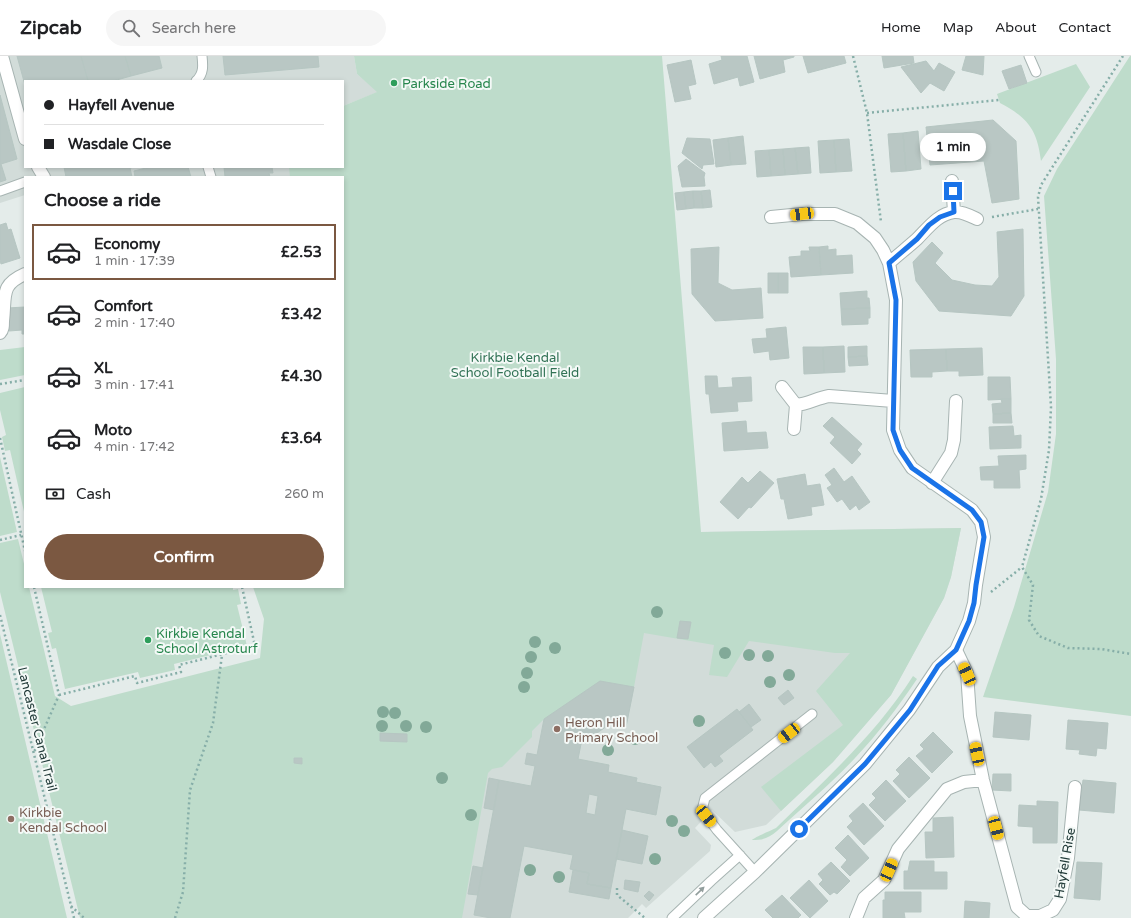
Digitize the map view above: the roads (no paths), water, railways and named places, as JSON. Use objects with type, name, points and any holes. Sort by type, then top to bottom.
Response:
[{"type":"street","points":[[2,56],[24,134]]},
{"type":"street","points":[[952,181],[954,212]]},
{"type":"street","points":[[889,263],[917,239],[929,225],[940,217],[954,212],[966,214],[978,219]]},
{"type":"street","points":[[704,918],[754,872],[865,764],[910,710],[938,666],[956,650],[969,621],[974,603],[984,537],[981,522],[972,510],[912,468],[900,450],[893,430],[896,300],[889,263],[875,238],[856,223],[835,214],[802,214],[770,217]]},
{"type":"street","points":[[0,333],[2,331],[4,319],[4,292],[7,283],[24,274]]},
{"type":"street","points":[[782,387],[796,405],[794,429]]},
{"type":"street","points":[[796,405],[829,396],[893,402]]},
{"type":"street","points":[[932,483],[951,453],[954,440],[956,402]]},
{"type":"street","name":"Hayfell Rise","points":[[956,650],[967,674],[970,716],[982,780],[1017,908],[1027,917],[1040,916],[1053,910],[1060,899],[1068,858],[1075,787]]},
{"type":"street","points":[[856,918],[864,898],[884,880],[898,849],[947,789],[964,782],[982,780]]},
{"type":"lane","points":[[197,80],[200,78],[204,66],[202,56]]},
{"type":"lane","points":[[1029,56],[1036,72]]},
{"type":"lane","points":[[0,191],[24,182]]},
{"type":"lane","points":[[754,872],[717,830],[702,810],[705,798],[812,714]]},
{"type":"lane","points":[[672,918],[740,855]]},
{"type":"place","name":"Parkside Road","points":[[394,83]]},
{"type":"place","name":"Kirkbie Kendal School Astroturf","points":[[148,640]]},
{"type":"place","name":"Heron Hill Primary School","points":[[557,729]]},
{"type":"place","name":"Kirkbie Kendal School","points":[[11,819]]},
{"type":"park label","name":"Kirkbie Kendal School Football Field","points":[[515,364]]}]
